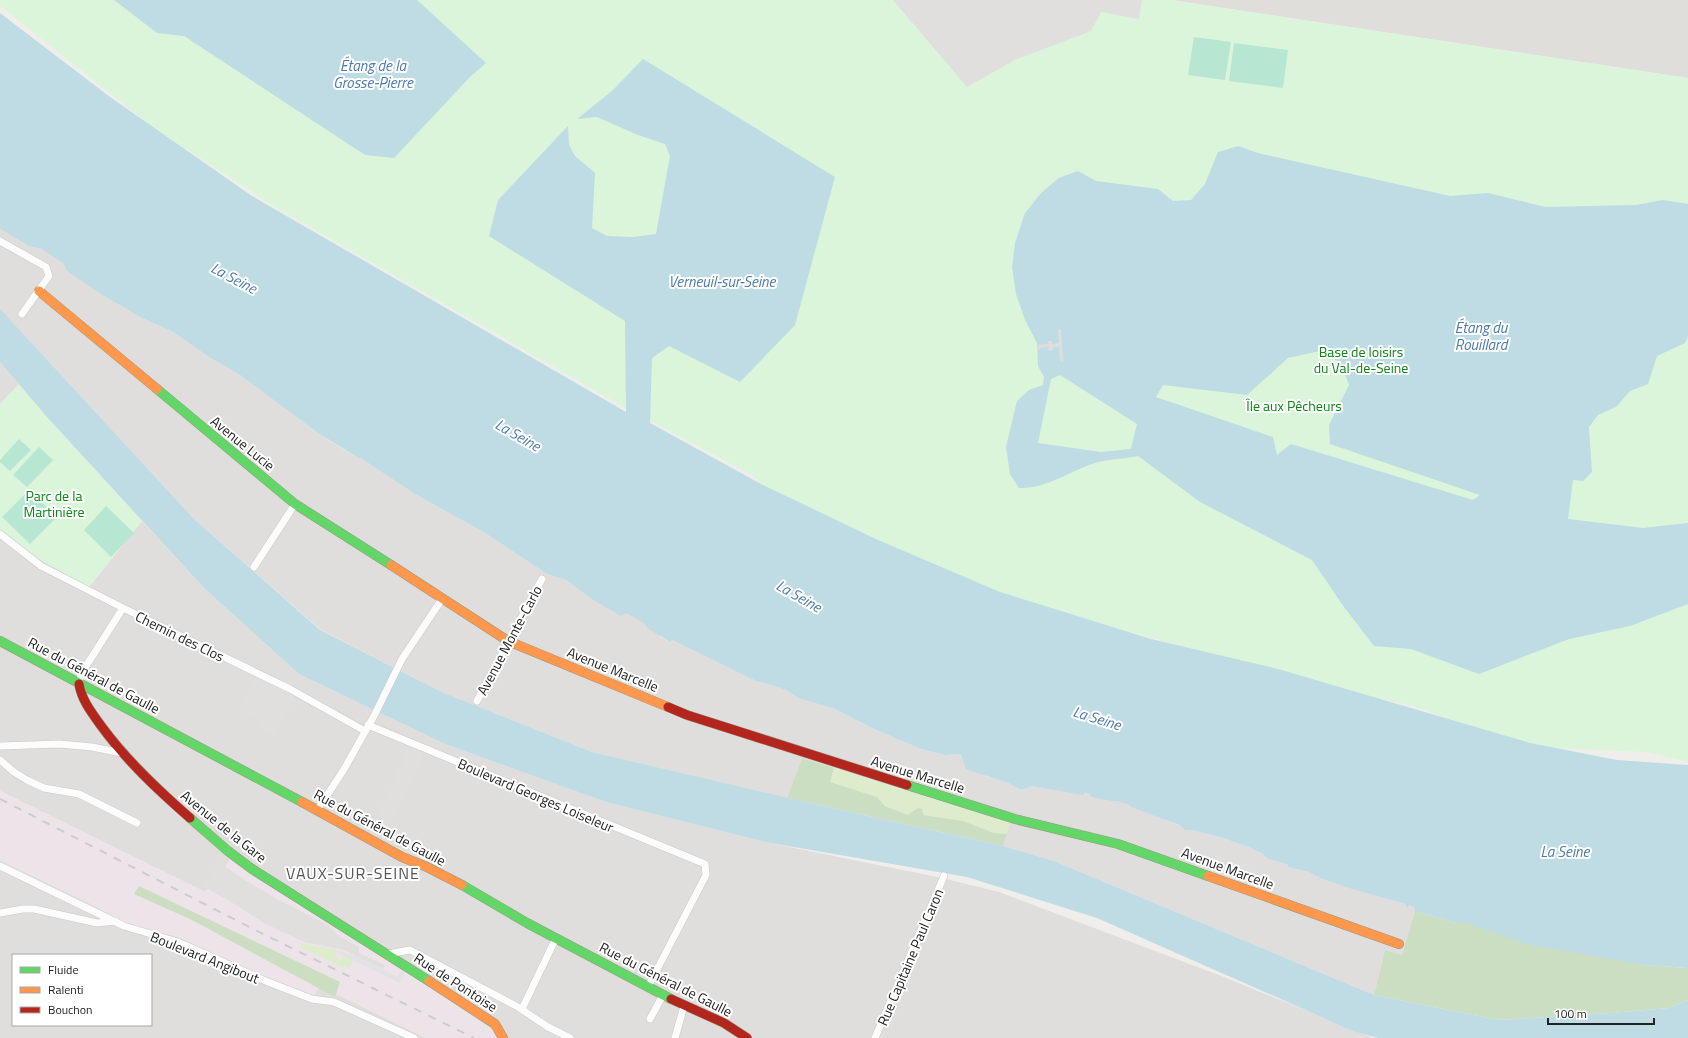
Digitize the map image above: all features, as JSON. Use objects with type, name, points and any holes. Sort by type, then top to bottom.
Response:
[{"type":"street","points":[[0,241],[46,267],[49,276],[22,314]]},
{"type":"street","name":"Avenue Lucie","points":[[39,291],[295,504],[442,599]]},
{"type":"street","points":[[254,567],[295,504]]},
{"type":"street","name":"Chemin des Clos","points":[[0,534],[41,566],[367,728]]},
{"type":"street","name":"Avenue Monte-Carlo","points":[[477,701],[542,579]]},
{"type":"street","points":[[318,809],[343,771],[374,716],[402,659],[442,599]]},
{"type":"street","name":"Avenue Marcelle","points":[[442,599],[508,641],[687,715],[1015,819],[1118,844],[1399,944]]},
{"type":"street","points":[[79,684],[81,674],[123,608]]},
{"type":"street","name":"Rue du Général de Gaulle","points":[[0,641],[166,730],[226,760],[248,774],[318,809],[408,860],[425,866],[556,938],[684,1006],[728,1026],[747,1038]]},
{"type":"street","name":"Avenue de la Gare","points":[[79,684],[84,702],[122,753],[175,805],[228,851],[252,868],[388,954]]},
{"type":"street","name":"Boulevard Georges Loiseleur","points":[[367,728],[705,864],[706,875],[648,987]]},
{"type":"street","points":[[0,746],[60,744],[92,747],[122,753]]},
{"type":"street","points":[[0,760],[14,772],[44,788],[79,794],[136,823]]},
{"type":"street","name":"Boulevard Angibout","points":[[0,866],[124,926],[178,942],[268,982],[312,999],[334,1002],[414,1038]]},
{"type":"street","name":"Rue Capitaine Paul Caron","points":[[875,1038],[944,876]]},
{"type":"street","points":[[0,913],[23,909],[34,909],[97,923],[115,921]]},
{"type":"street","points":[[522,1009],[556,938]]},
{"type":"street","points":[[388,954],[410,950],[522,1009],[548,1027],[570,1038]]},
{"type":"street","name":"Rue de Pontoise","points":[[388,954],[495,1024],[503,1038]]},
{"type":"street","points":[[650,1019],[663,995]]},
{"type":"street","points":[[674,1038],[684,1006]]},
{"type":"shaded area","points":[[893,0],[1142,0],[1139,19],[1101,12],[1091,31],[1015,60],[967,87]]},
{"type":"shaded area","points":[[1171,0],[1688,0],[1688,78]]},
{"type":"shaded area","points":[[0,229],[29,246],[41,249],[63,263],[64,266],[104,296],[140,317],[173,332],[209,357],[240,375],[318,433],[360,459],[361,457],[415,494],[485,533],[547,574],[566,580],[590,598],[626,613],[645,624],[647,628],[660,635],[660,637],[670,642],[672,640],[756,681],[786,690],[798,698],[835,709],[874,729],[921,749],[945,755],[961,754],[986,776],[1008,783],[1021,790],[1032,786],[1090,794],[1112,801],[1126,803],[1191,831],[1197,831],[1220,837],[1251,848],[1263,854],[1266,858],[1288,865],[1288,867],[1309,872],[1320,878],[1406,904],[1406,907],[1408,908],[1409,905],[1415,907],[1402,955],[1385,950],[1374,995],[1054,861],[1003,846],[1010,823],[802,758],[787,798],[592,752],[444,693],[321,630],[194,519],[0,310]]},
{"type":"shaded area","points":[[0,362],[19,384],[0,404]]},
{"type":"shaded area","points":[[142,521],[204,588],[299,674],[445,744],[606,802],[765,842],[942,878],[999,892],[1224,977],[1373,1038],[504,1038],[409,973],[230,860],[205,892],[0,791],[0,530],[37,558],[89,587]]},
{"type":"shaded area","points":[[256,676],[296,697],[274,734],[259,725],[257,719],[239,710]]},
{"type":"shaded area","points":[[410,747],[424,753],[382,838],[370,831]]},
{"type":"shaded area","points":[[0,791],[205,892],[230,860],[409,973],[504,1038],[426,1038],[320,986],[314,996],[269,981],[181,938],[129,924],[0,860]]},
{"type":"shaded area","points":[[0,860],[129,924],[181,938],[269,981],[320,986],[426,1038],[0,1038]]},
{"type":"shaded area","points":[[218,861],[243,879],[277,899],[326,924],[337,935],[359,947],[359,953],[385,965],[383,969],[341,949],[304,942],[264,923],[204,887]]},
{"type":"shaded area","points":[[338,950],[362,959],[397,977],[401,970],[405,972],[400,983],[337,952]]},
{"type":"green space","name":"Base de loisirs du Val-de-Seine","points":[[0,0],[1171,0],[1688,78],[1688,762],[1647,752],[1526,747],[1413,706],[1291,678],[1113,627],[954,579],[761,484],[748,473],[615,402],[275,207],[154,128],[0,6]]},
{"type":"green space","points":[[1194,37],[1231,42],[1225,80],[1188,75]]},
{"type":"green space","points":[[1234,43],[1288,50],[1283,88],[1229,81]]},
{"type":"green space","name":"Parc de la Martinière","points":[[19,384],[47,417],[142,521],[89,587],[37,558],[0,530],[0,404]]},
{"type":"green space","points":[[19,439],[31,450],[10,471],[0,462],[0,460]]},
{"type":"green space","points":[[39,447],[53,460],[27,487],[13,475]]},
{"type":"green space","points":[[29,490],[57,517],[30,544],[2,517]]},
{"type":"green space","points":[[106,506],[134,533],[111,557],[84,530]]},
{"type":"green space","points":[[802,758],[834,768],[830,782],[877,797],[885,806],[908,815],[918,808],[922,809],[923,815],[963,821],[994,833],[1007,834],[1003,846],[787,798]]},
{"type":"green space","points":[[834,768],[1010,823],[1007,834],[994,833],[963,821],[922,815],[908,815],[885,806],[876,797],[830,782]]},
{"type":"green space","points":[[139,886],[340,982],[335,997],[192,920],[134,894]]},
{"type":"green space","points":[[1415,911],[1456,923],[1466,923],[1645,965],[1688,968],[1688,1000],[1669,1008],[1498,1020],[1374,995],[1385,950],[1402,955]]},
{"type":"green space","points":[[302,944],[338,950],[335,957],[341,960],[344,955],[353,960],[349,968],[344,965],[343,968],[300,947]]},
{"type":"water","name":"Étang de la Grosse-Pierre","points":[[114,0],[417,0],[486,63],[469,78],[394,158],[365,155],[184,36],[157,33]]},
{"type":"water","name":"La Seine","points":[[0,13],[110,97],[252,196],[626,412],[625,321],[489,236],[498,200],[568,126],[569,145],[575,156],[595,173],[592,228],[607,236],[633,237],[656,234],[670,156],[665,144],[638,135],[597,117],[577,119],[612,91],[643,59],[835,177],[795,325],[740,382],[669,346],[652,358],[650,423],[761,484],[878,540],[1000,592],[1151,639],[1278,669],[1530,743],[1617,760],[1688,765],[1688,968],[1645,965],[1530,945],[1466,923],[1456,923],[1415,911],[1414,907],[1409,905],[1408,908],[1406,907],[1406,904],[1349,888],[1320,878],[1309,872],[1288,867],[1288,865],[1266,858],[1263,854],[1251,848],[1220,837],[1197,831],[1185,830],[1179,825],[1131,807],[1128,804],[1092,797],[1090,794],[1084,793],[1083,795],[1032,786],[1021,790],[1008,783],[966,769],[961,754],[945,755],[921,749],[874,729],[835,709],[798,698],[786,690],[756,681],[672,640],[670,642],[647,628],[645,624],[626,613],[621,616],[590,598],[566,580],[547,574],[485,533],[415,494],[361,458],[360,459],[318,433],[240,375],[209,357],[173,332],[140,317],[104,296],[67,271],[63,263],[41,249],[29,246],[0,229]]},
{"type":"water","name":"Étang du Rouillard","points":[[1238,146],[1258,153],[1450,196],[1488,193],[1545,207],[1636,205],[1663,200],[1688,204],[1688,337],[1685,343],[1657,356],[1648,384],[1630,391],[1616,407],[1598,415],[1589,427],[1592,472],[1583,481],[1573,480],[1568,519],[1643,528],[1688,523],[1688,604],[1630,626],[1569,639],[1479,674],[1411,649],[1374,646],[1344,607],[1312,560],[1200,502],[1138,456],[1095,463],[1039,486],[1019,488],[1010,474],[1006,447],[1017,401],[1029,390],[1043,385],[1044,377],[1038,366],[1037,343],[1025,320],[1016,294],[1012,267],[1015,243],[1025,213],[1041,193],[1059,178],[1078,171],[1096,181],[1158,189],[1173,201],[1191,200],[1205,184],[1218,152]],"holes":[[[1320,351],[1341,363],[1349,385],[1329,425],[1330,444],[1480,495],[1473,500],[1291,444],[1277,455],[1273,437],[1156,397],[1163,385],[1247,395],[1288,358]],[[1060,375],[1137,424],[1131,449],[1101,452],[1038,443],[1051,379]]]},
{"type":"water","points":[[0,309],[194,519],[320,630],[444,693],[592,752],[1003,846],[1054,861],[1374,995],[1498,1020],[1669,1008],[1688,1000],[1688,1038],[1378,1038],[1353,1031],[1097,918],[967,877],[765,842],[606,802],[445,744],[299,674],[204,588],[47,417],[0,362]]},
{"type":"pier","points":[[1058,329],[1061,329],[1063,361],[1060,361],[1059,347],[1053,347],[1053,350],[1049,351],[1048,347],[1041,348],[1037,351],[1038,345],[1048,344],[1048,341],[1052,341],[1052,344],[1059,343]]},
{"type":"railway","points":[[0,799],[255,930],[474,1038]]},
{"type":"traffic: fast","points":[[157,389],[295,504],[391,565]]},
{"type":"traffic: fast","points":[[0,641],[302,802]]},
{"type":"traffic: fast","points":[[907,785],[1015,819],[1118,844],[1208,876]]},
{"type":"traffic: fast","points":[[190,818],[228,851],[252,869],[429,981]]},
{"type":"traffic: fast","points":[[462,885],[527,923],[671,999]]},
{"type":"traffic: slow","points":[[39,291],[157,389]]},
{"type":"traffic: slow","points":[[391,565],[508,641],[668,707]]},
{"type":"traffic: slow","points":[[302,802],[402,857],[427,867],[462,885]]},
{"type":"traffic: slow","points":[[1208,876],[1399,944]]},
{"type":"traffic: slow","points":[[429,981],[495,1024],[503,1038]]},
{"type":"traffic: jam","points":[[79,684],[82,696],[88,707],[112,740],[143,775],[190,818]]},
{"type":"traffic: jam","points":[[668,707],[687,715],[907,785]]},
{"type":"traffic: jam","points":[[671,999],[724,1023],[747,1038]]},
{"type":"district","name":"VAUX-SUR-SEINE","points":[[353,873]]},
{"type":"water label","name":"Verneuil-sur-Seine","points":[[722,281]]},
{"type":"park label","name":"Île aux Pêcheurs","points":[[1294,405]]}]
